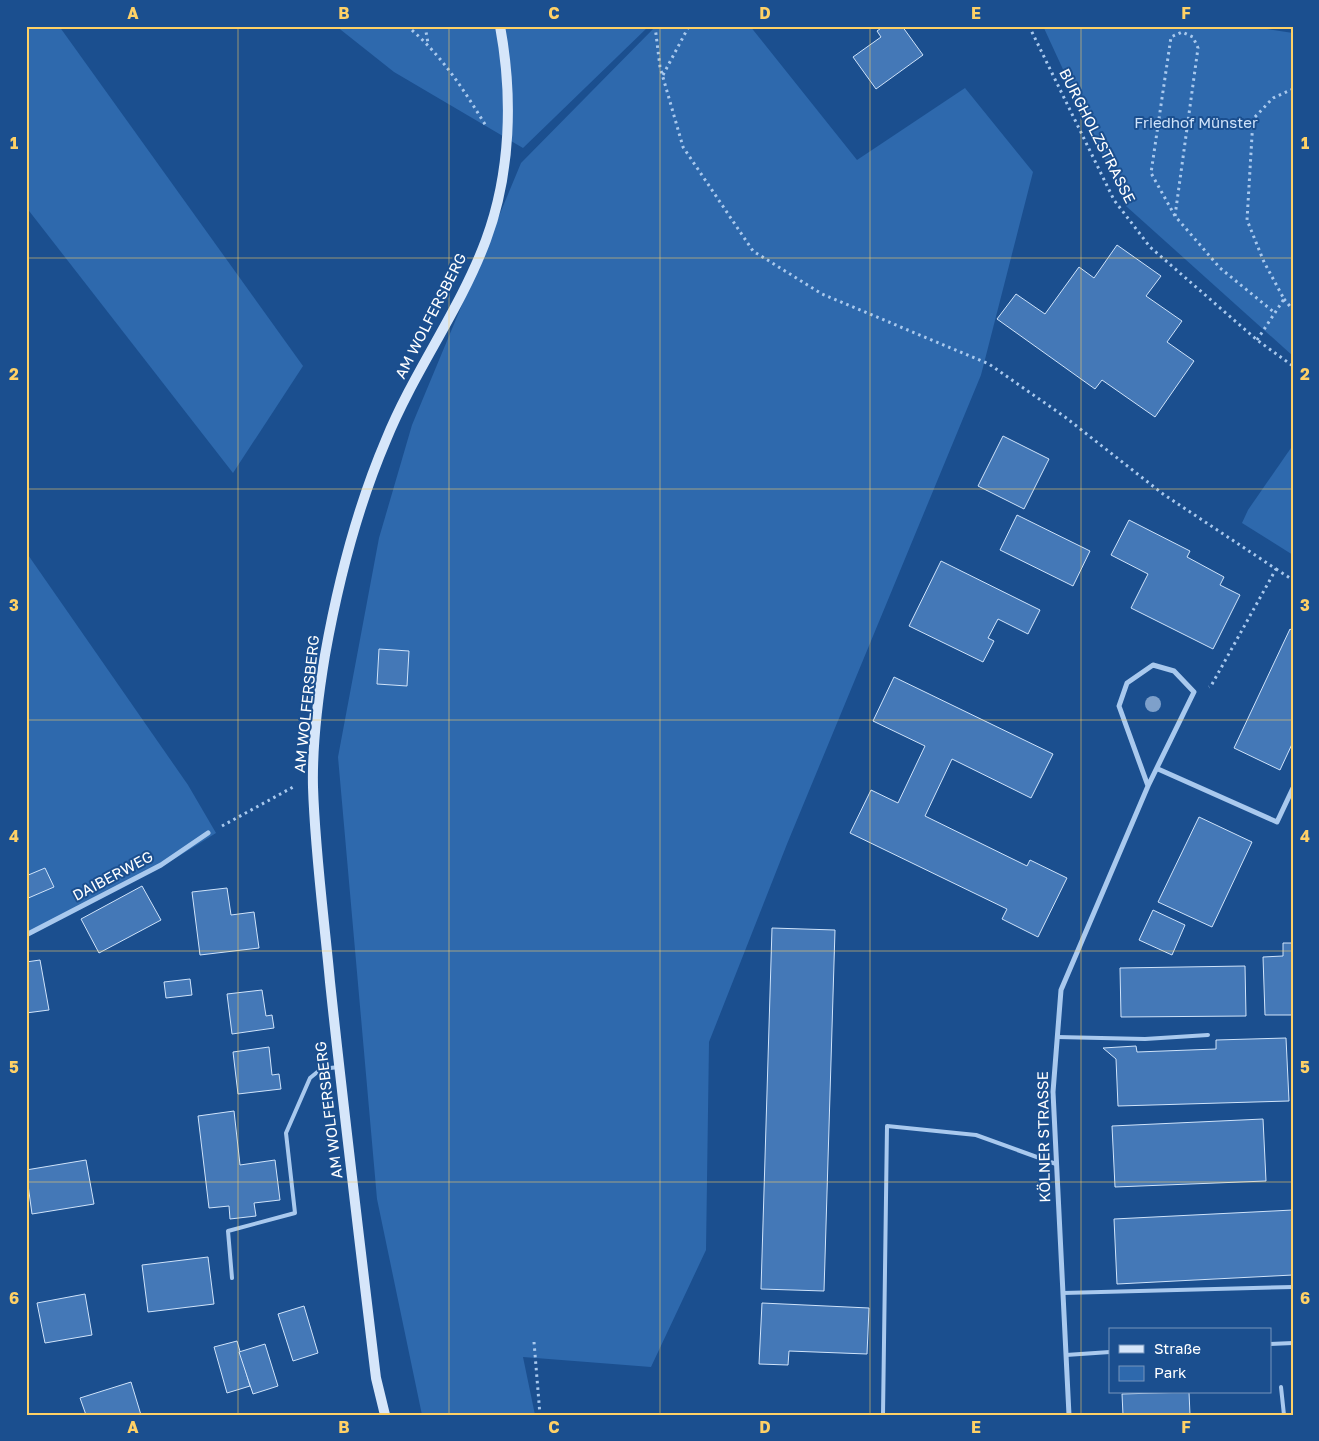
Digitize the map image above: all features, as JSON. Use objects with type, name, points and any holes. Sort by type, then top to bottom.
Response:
[{"type":"main road","name":"AM WOLFERSBERG","points":[[385,1415],[376,1378],[339,1067],[313,784],[318,716],[325,659],[339,586],[386,440],[469,278],[487,238],[499,190],[507,142],[508,92],[500,26]]},
{"type":"street","points":[[1148,786],[1119,706],[1127,683],[1153,665],[1174,671],[1194,692]]},
{"type":"street","name":"KÖLNER STRASSE","points":[[1069,1415],[1052,1092],[1061,990],[1148,786],[1158,769],[1194,692]]},
{"type":"street","points":[[1158,769],[1277,822],[1293,788]]},
{"type":"street","name":"DAIBERWEG","points":[[26,935],[160,865],[208,833]]},
{"type":"lane","points":[[1057,1037],[1145,1039],[1208,1035]]},
{"type":"lane","points":[[232,1278],[228,1231],[294,1214],[286,1133],[310,1078],[321,1069],[339,1067]]},
{"type":"lane","points":[[883,1415],[887,1126],[976,1135],[1056,1164]]},
{"type":"lane","points":[[1063,1293],[1293,1287]]},
{"type":"lane","points":[[1272,1344],[1293,1342]]},
{"type":"lane","points":[[1066,1355],[1109,1352]]},
{"type":"lane","points":[[1280,1387],[1284,1415]]},
{"type":"path","points":[[407,26],[428,43],[462,87],[486,126]]},
{"type":"path","points":[[425,26],[428,43]]},
{"type":"path","points":[[655,26],[662,76],[683,147],[753,251],[822,294],[988,364],[1065,417],[1162,494],[1293,580]]},
{"type":"path","points":[[662,76],[689,26]]},
{"type":"path","name":"BURGHOLZSTRASSE","points":[[1029,26],[1114,200],[1150,247],[1257,340],[1293,366]]},
{"type":"path","points":[[1175,216],[1198,48],[1193,36],[1182,32],[1171,37],[1151,174],[1175,216],[1220,268],[1275,313]]},
{"type":"path","points":[[1293,89],[1273,98],[1253,119],[1247,220],[1264,262],[1284,299],[1293,310]]},
{"type":"path","points":[[1257,340],[1284,299]]},
{"type":"path","points":[[1194,692],[1212,686],[1276,569]]},
{"type":"path","points":[[208,833],[295,786]]},
{"type":"path","points":[[534,1342],[540,1415]]},
{"type":"green space","points":[[26,26],[59,26],[303,366],[233,473],[26,207]]},
{"type":"green space","points":[[336,26],[649,26],[523,148],[394,72]]},
{"type":"green space","points":[[656,26],[750,26],[857,160],[965,88],[1033,172],[981,375],[787,844],[709,1042],[706,1250],[651,1367],[523,1357],[535,1415],[422,1415],[377,1199],[338,757],[379,538],[412,425],[521,163]]},
{"type":"green space","name":"Friedhof Münster","points":[[1043,26],[1248,26],[1293,33],[1293,356],[1126,206]]},
{"type":"green space","points":[[1293,445],[1293,555],[1242,523],[1248,510]]},
{"type":"green space","points":[[26,552],[188,785],[216,833],[163,866],[26,937]]},
{"type":"building","points":[[884,26],[902,26],[923,55],[876,89],[853,57],[881,37],[877,31]]},
{"type":"building","points":[[1117,245],[1161,276],[1146,296],[1182,321],[1167,342],[1194,361],[1155,417],[1102,380],[1095,389],[997,319],[1016,294],[1045,314],[1079,267],[1094,278]]},
{"type":"building","points":[[1003,436],[1049,459],[1024,509],[978,486]]},
{"type":"building","points":[[1017,515],[1090,551],[1073,586],[1000,550]]},
{"type":"building","points":[[1129,520],[1190,551],[1187,557],[1224,577],[1220,585],[1240,595],[1213,649],[1131,608],[1148,574],[1111,555]]},
{"type":"building","points":[[941,561],[1040,610],[1028,634],[998,619],[988,638],[994,641],[983,662],[909,626]]},
{"type":"building","points":[[1290,629],[1293,631],[1293,742],[1280,770],[1234,748]]},
{"type":"building","points":[[379,649],[409,651],[407,686],[377,684]]},
{"type":"building","points":[[894,677],[1053,754],[1031,798],[952,759],[925,816],[1027,866],[1030,860],[1067,878],[1038,937],[1002,919],[1007,909],[850,833],[871,790],[898,803],[925,746],[873,721]]},
{"type":"building","points":[[1199,817],[1252,842],[1212,927],[1158,902]]},
{"type":"building","points":[[45,868],[54,887],[26,899],[26,876]]},
{"type":"building","points":[[142,886],[161,920],[99,953],[81,919]]},
{"type":"building","points":[[227,888],[231,915],[254,912],[259,948],[200,955],[192,892]]},
{"type":"building","points":[[1153,910],[1185,925],[1172,955],[1139,940]]},
{"type":"building","points":[[772,928],[835,930],[824,1291],[761,1289]]},
{"type":"building","points":[[1283,943],[1293,943],[1293,1015],[1265,1015],[1263,957],[1283,956]]},
{"type":"building","points":[[40,960],[49,1010],[26,1013],[26,962]]},
{"type":"building","points":[[1245,966],[1246,1016],[1121,1017],[1120,968]]},
{"type":"building","points":[[190,979],[192,995],[166,998],[164,982]]},
{"type":"building","points":[[262,990],[266,1016],[272,1015],[274,1028],[232,1034],[227,994]]},
{"type":"building","points":[[1286,1038],[1289,1101],[1118,1106],[1116,1059],[1103,1048],[1136,1046],[1137,1052],[1216,1049],[1216,1040]]},
{"type":"building","points":[[269,1047],[272,1075],[279,1074],[281,1089],[238,1094],[233,1052]]},
{"type":"building","points":[[234,1111],[240,1165],[275,1160],[280,1200],[254,1203],[256,1216],[230,1219],[229,1206],[209,1208],[198,1116]]},
{"type":"building","points":[[1263,1119],[1266,1181],[1115,1187],[1112,1126]]},
{"type":"building","points":[[86,1160],[94,1204],[32,1214],[26,1170]]},
{"type":"building","points":[[1293,1210],[1293,1275],[1117,1284],[1114,1219]]},
{"type":"building","points":[[208,1257],[214,1304],[148,1312],[142,1265]]},
{"type":"building","points":[[85,1294],[92,1335],[45,1343],[37,1303]]},
{"type":"building","points":[[762,1303],[869,1308],[867,1354],[789,1351],[788,1365],[759,1364]]},
{"type":"building","points":[[304,1306],[318,1353],[293,1361],[278,1314]]},
{"type":"building","points":[[237,1341],[250,1386],[227,1393],[214,1347]]},
{"type":"building","points":[[265,1344],[278,1386],[253,1394],[239,1352]]},
{"type":"building","points":[[131,1382],[141,1415],[86,1415],[80,1398]]},
{"type":"building","points":[[1122,1394],[1189,1394],[1190,1415],[1123,1415]]}]
